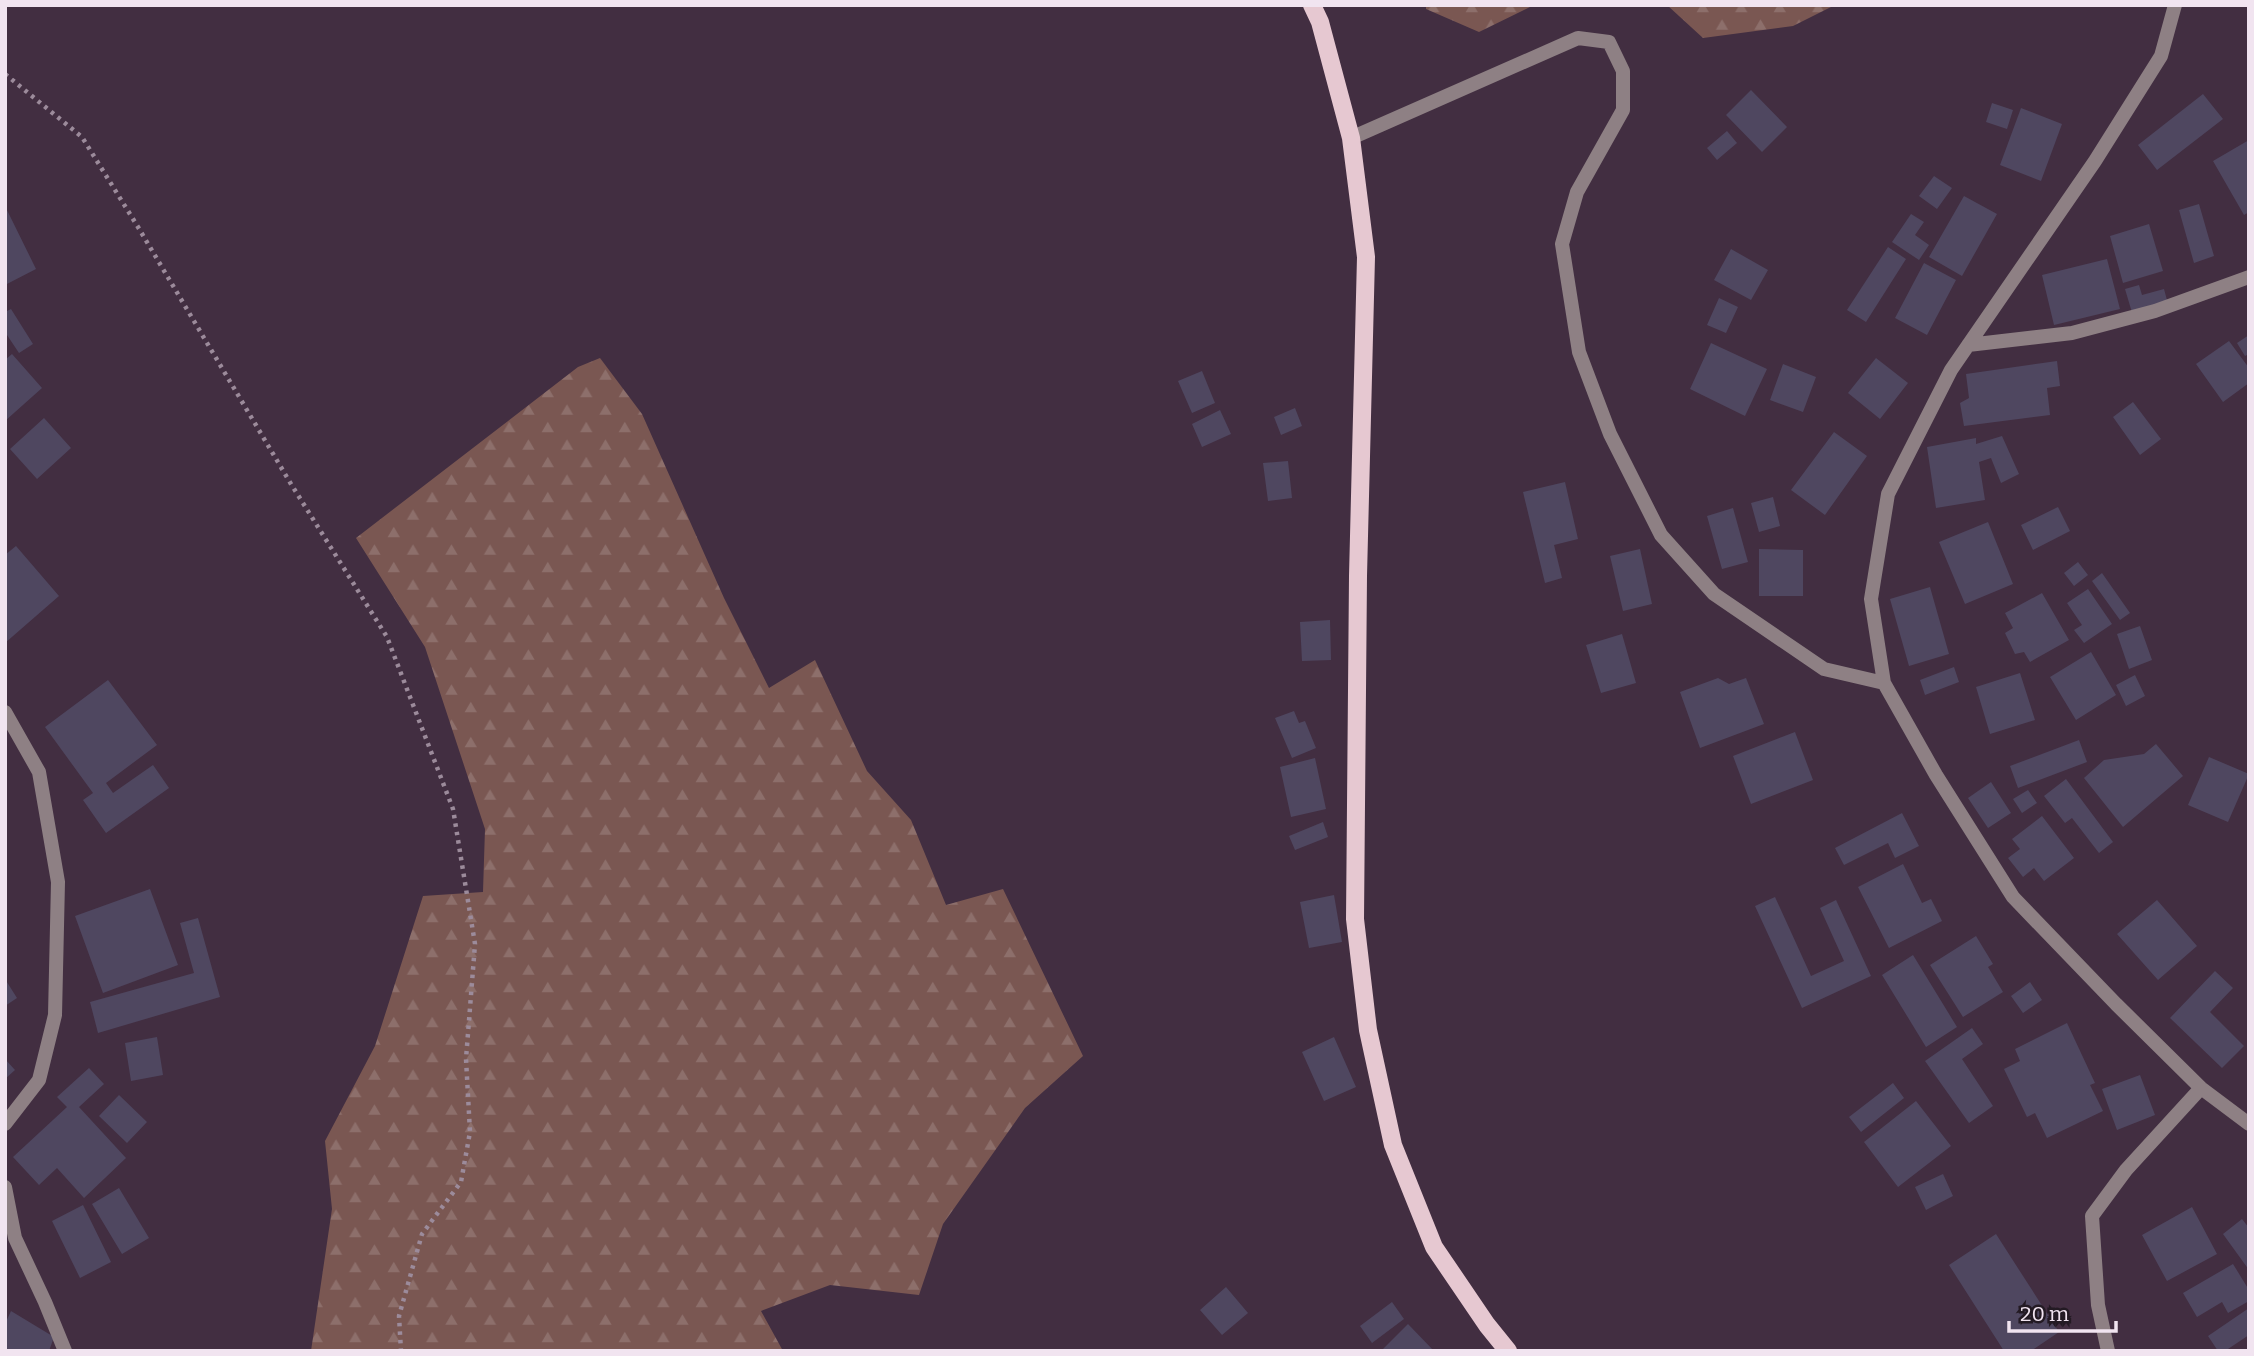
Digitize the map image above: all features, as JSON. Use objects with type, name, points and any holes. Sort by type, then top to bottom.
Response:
[{"type":"main road","points":[[1312,5],[1320,22],[1351,138],[1366,257],[1358,576],[1355,919],[1368,1030],[1393,1145],[1434,1247],[1508,1351]]},
{"type":"street","points":[[2176,6],[2161,56],[2095,160],[1951,370],[1888,494],[1871,599],[1884,683],[1936,775],[2013,897],[2201,1088],[2249,1124]]},
{"type":"street","points":[[1351,138],[1578,38],[1609,42],[1623,71],[1623,110],[1577,192],[1562,244],[1579,352],[1610,434],[1661,535],[1714,594],[1824,669],[1884,683]]},
{"type":"street","points":[[1968,345],[2072,333],[2155,311],[2249,277]]},
{"type":"street","points":[[5,712],[39,772],[58,882],[55,1015],[39,1080],[5,1124]]},
{"type":"street","points":[[2108,1351],[2098,1305],[2092,1216],[2126,1170],[2201,1088]]},
{"type":"street","points":[[5,1187],[15,1238],[46,1302],[65,1351]]},
{"type":"path","points":[[5,74],[82,137],[138,227],[387,638],[453,809],[475,944],[466,1059],[470,1132],[461,1181],[422,1234],[399,1316],[401,1351]]},
{"type":"green space","points":[[1426,5],[1534,5],[1479,32],[1426,9]]},
{"type":"green space","points":[[1667,5],[1835,5],[1793,26],[1703,38]]},
{"type":"green space","points":[[600,358],[642,414],[724,598],[769,688],[815,660],[867,771],[911,820],[946,905],[1003,889],[1083,1056],[1025,1108],[943,1224],[919,1295],[830,1285],[761,1311],[783,1351],[311,1351],[332,1209],[325,1141],[375,1046],[423,896],[483,892],[485,829],[425,647],[356,538],[578,367]]},
{"type":"building","points":[[1751,90],[1787,127],[1762,152],[1726,115]]},
{"type":"building","points":[[2203,94],[2223,119],[2157,170],[2138,145]]},
{"type":"building","points":[[1992,103],[2013,110],[2007,129],[1986,122]]},
{"type":"building","points":[[2021,108],[2062,124],[2041,181],[2000,165]]},
{"type":"building","points":[[1727,131],[1737,143],[1717,160],[1707,148]]},
{"type":"building","points":[[2249,140],[2249,212],[2244,215],[2213,161]]},
{"type":"building","points":[[1934,176],[1952,188],[1937,209],[1919,196]]},
{"type":"building","points":[[1964,196],[1997,214],[1962,276],[1929,257]]},
{"type":"building","points":[[2199,204],[2214,256],[2194,263],[2179,210]]},
{"type":"building","points":[[5,206],[36,269],[5,285]]},
{"type":"building","points":[[1911,214],[1924,222],[1915,235],[1929,245],[1919,260],[1892,242]]},
{"type":"building","points":[[2149,224],[2163,271],[2123,283],[2110,236]]},
{"type":"building","points":[[1888,247],[1906,259],[1866,322],[1847,310]]},
{"type":"building","points":[[1731,249],[1768,270],[1751,300],[1714,280]]},
{"type":"building","points":[[2107,259],[2120,309],[2054,325],[2042,275]]},
{"type":"building","points":[[1924,263],[1956,280],[1927,335],[1895,318]]},
{"type":"building","points":[[2139,285],[2142,295],[2164,289],[2168,304],[2133,316],[2125,289]]},
{"type":"building","points":[[1719,298],[1738,307],[1726,333],[1707,325]]},
{"type":"building","points":[[11,309],[33,344],[19,353],[5,332],[5,312]]},
{"type":"building","points":[[2249,335],[2249,354],[2245,356],[2237,343]]},
{"type":"building","points":[[2229,341],[2249,368],[2249,383],[2223,402],[2196,364]]},
{"type":"building","points":[[1711,343],[1767,369],[1745,416],[1690,389]]},
{"type":"building","points":[[12,354],[42,388],[5,421],[5,360]]},
{"type":"building","points":[[1876,358],[1908,383],[1880,419],[1848,393]]},
{"type":"building","points":[[2057,361],[2060,386],[2047,388],[2050,415],[1964,426],[1960,403],[1969,398],[1966,374]]},
{"type":"building","points":[[1783,364],[1816,377],[1803,412],[1770,400]]},
{"type":"building","points":[[1202,371],[1215,403],[1192,413],[1178,381]]},
{"type":"building","points":[[2133,402],[2161,439],[2140,455],[2113,417]]},
{"type":"building","points":[[1295,408],[1302,426],[1281,435],[1274,417]]},
{"type":"building","points":[[1220,410],[1231,434],[1202,447],[1192,424]]},
{"type":"building","points":[[44,418],[71,448],[37,479],[10,449]]},
{"type":"building","points":[[1834,432],[1867,456],[1825,515],[1791,490]]},
{"type":"building","points":[[2002,436],[2019,474],[2001,483],[1991,458],[1979,462],[1985,500],[1936,508],[1927,447],[1976,438],[1976,444]]},
{"type":"building","points":[[1288,461],[1292,498],[1268,501],[1263,463]]},
{"type":"building","points":[[1565,482],[1578,539],[1554,545],[1562,578],[1545,583],[1523,492]]},
{"type":"building","points":[[1773,497],[1780,526],[1759,532],[1751,503]]},
{"type":"building","points":[[2058,507],[2070,531],[2033,550],[2021,525]]},
{"type":"building","points":[[1733,508],[1748,562],[1722,569],[1707,516]]},
{"type":"building","points":[[1988,522],[2013,584],[1965,604],[1939,542]]},
{"type":"building","points":[[16,546],[59,596],[5,643],[5,555]]},
{"type":"building","points":[[1640,549],[1652,604],[1623,611],[1610,556]]},
{"type":"building","points":[[1759,549],[1803,550],[1803,596],[1759,596]]},
{"type":"building","points":[[2078,562],[2088,575],[2074,586],[2064,573]]},
{"type":"building","points":[[2102,573],[2130,613],[2120,620],[2092,581]]},
{"type":"building","points":[[1930,587],[1949,654],[1909,666],[1890,599]]},
{"type":"building","points":[[2088,589],[2112,624],[2084,643],[2074,630],[2082,625],[2067,603]]},
{"type":"building","points":[[2042,593],[2069,640],[2030,662],[2024,652],[2015,654],[2005,633],[2013,628],[2005,613]]},
{"type":"building","points":[[1330,620],[1331,660],[1302,661],[1300,622]]},
{"type":"building","points":[[2140,626],[2152,660],[2129,669],[2117,634]]},
{"type":"building","points":[[1622,634],[1636,683],[1601,693],[1586,645]]},
{"type":"building","points":[[2091,652],[2116,695],[2076,720],[2050,677]]},
{"type":"building","points":[[1954,667],[1959,682],[1925,695],[1920,680]]},
{"type":"building","points":[[2020,673],[2035,720],[1990,734],[1976,687]]},
{"type":"building","points":[[2135,675],[2145,696],[2126,706],[2116,685]]},
{"type":"building","points":[[1718,678],[1729,684],[1746,678],[1764,724],[1700,748],[1680,692]]},
{"type":"building","points":[[108,680],[157,745],[106,783],[113,793],[153,765],[169,788],[106,833],[83,800],[93,793],[45,727]]},
{"type":"building","points":[[1294,711],[1299,723],[1305,721],[1316,748],[1292,758],[1275,718]]},
{"type":"building","points":[[1795,732],[1813,780],[1751,804],[1733,756]]},
{"type":"building","points":[[2079,740],[2087,762],[2018,788],[2010,766]]},
{"type":"building","points":[[2156,744],[2183,776],[2123,827],[2084,778],[2104,760],[2144,754]]},
{"type":"building","points":[[2209,757],[2249,774],[2228,822],[2188,805]]},
{"type":"building","points":[[1315,758],[1326,809],[1291,817],[1280,767]]},
{"type":"building","points":[[2066,779],[2113,842],[2099,853],[2072,818],[2065,823],[2044,796]]},
{"type":"building","points":[[1991,782],[2011,813],[1988,828],[1968,798]]},
{"type":"building","points":[[2028,790],[2037,803],[2022,813],[2013,799]]},
{"type":"building","points":[[1902,813],[1919,846],[1895,858],[1888,843],[1844,865],[1835,848]]},
{"type":"building","points":[[2042,816],[2074,858],[2044,881],[2034,868],[2023,877],[2008,858],[2020,849],[2012,839]]},
{"type":"building","points":[[1323,822],[1328,837],[1295,850],[1289,836]]},
{"type":"building","points":[[1903,864],[1922,903],[1931,899],[1942,921],[1889,948],[1858,887]]},
{"type":"building","points":[[150,889],[178,965],[103,993],[75,916]]},
{"type":"building","points":[[1334,895],[1342,942],[1309,948],[1300,902]]},
{"type":"building","points":[[1775,897],[1811,976],[1844,961],[1820,908],[1836,900],[1871,976],[1802,1008],[1755,906]]},
{"type":"building","points":[[2157,900],[2197,946],[2158,980],[2117,934]]},
{"type":"building","points":[[198,918],[220,997],[98,1033],[90,1002],[194,973],[180,923]]},
{"type":"building","points":[[1976,936],[1993,964],[1988,967],[2003,992],[1963,1017],[1930,965]]},
{"type":"building","points":[[1913,955],[1957,1027],[1926,1047],[1882,975]]},
{"type":"building","points":[[2215,971],[2233,988],[2210,1012],[2244,1046],[2222,1068],[2170,1018]]},
{"type":"building","points":[[5,979],[17,998],[5,1006]]},
{"type":"building","points":[[2030,982],[2042,1000],[2023,1013],[2011,996]]},
{"type":"building","points":[[2067,1023],[2095,1083],[2090,1085],[2103,1111],[2047,1138],[2035,1113],[2027,1117],[2004,1069],[2020,1061],[2015,1049]]},
{"type":"building","points":[[1972,1028],[1983,1044],[1962,1059],[1993,1106],[1969,1123],[1925,1061]]},
{"type":"building","points":[[157,1037],[163,1075],[131,1081],[125,1043]]},
{"type":"building","points":[[1334,1037],[1356,1087],[1324,1101],[1302,1052]]},
{"type":"building","points":[[5,1059],[15,1070],[5,1079]]},
{"type":"building","points":[[89,1068],[104,1084],[79,1107],[126,1158],[84,1198],[57,1168],[39,1185],[13,1157],[67,1107],[57,1097]]},
{"type":"building","points":[[2140,1075],[2155,1115],[2117,1130],[2102,1089]]},
{"type":"building","points":[[1893,1083],[1904,1098],[1861,1132],[1849,1117]]},
{"type":"building","points":[[119,1095],[147,1122],[127,1143],[99,1116]]},
{"type":"building","points":[[1916,1101],[1951,1146],[1898,1187],[1864,1142]]},
{"type":"building","points":[[1943,1174],[1953,1196],[1926,1210],[1915,1187]]},
{"type":"building","points":[[119,1188],[149,1238],[122,1254],[92,1204]]},
{"type":"building","points":[[83,1205],[111,1262],[80,1278],[52,1221]]},
{"type":"building","points":[[2192,1207],[2217,1254],[2167,1281],[2142,1235]]},
{"type":"building","points":[[2242,1219],[2249,1228],[2249,1270],[2223,1234]]},
{"type":"building","points":[[1996,1234],[2059,1332],[2031,1351],[2004,1351],[1949,1265]]},
{"type":"building","points":[[2233,1264],[2249,1290],[2249,1301],[2228,1313],[2222,1302],[2197,1317],[2183,1293]]},
{"type":"building","points":[[1226,1287],[1248,1313],[1222,1335],[1200,1310]]},
{"type":"building","points":[[1392,1302],[1404,1319],[1372,1343],[1360,1326]]},
{"type":"building","points":[[2249,1308],[2249,1335],[2225,1351],[2218,1351],[2208,1336]]},
{"type":"building","points":[[11,1311],[54,1337],[49,1351],[5,1351],[5,1324]]},
{"type":"building","points":[[1408,1324],[1434,1351],[1381,1351]]}]
